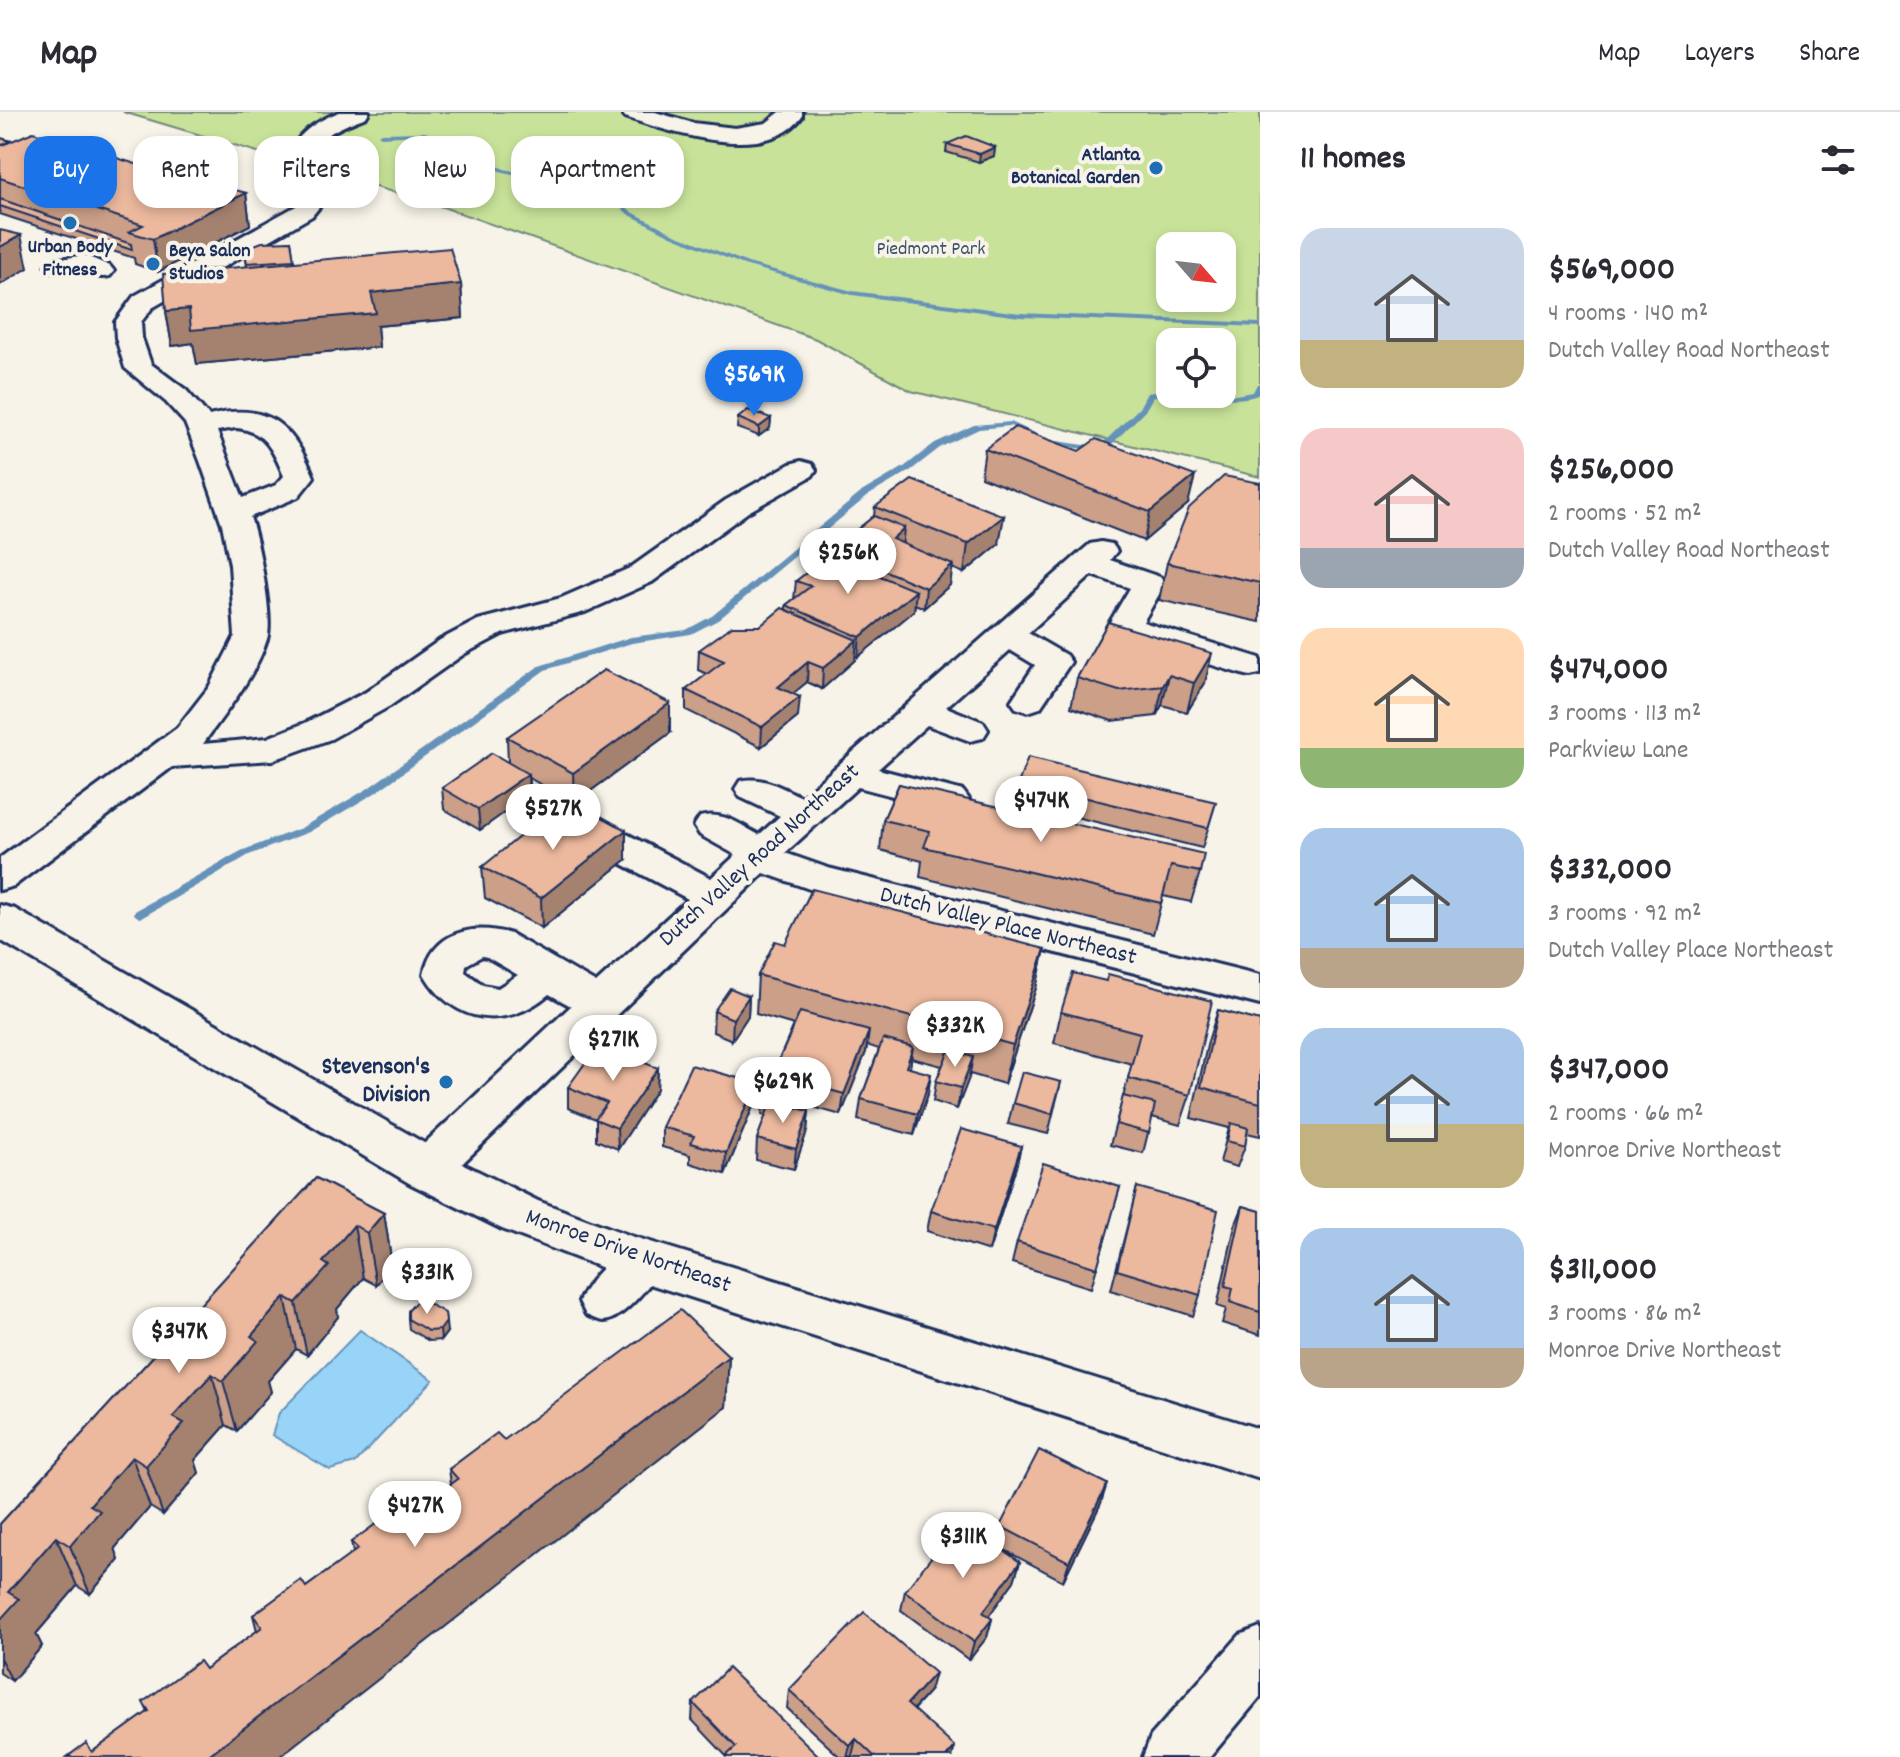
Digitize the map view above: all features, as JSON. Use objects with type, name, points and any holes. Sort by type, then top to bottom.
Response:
[{"type":"main road","name":"Monroe Drive Northeast","points":[[0,920],[427,1169],[520,1215],[642,1260],[1260,1454]]},
{"type":"street","points":[[0,877],[190,736],[225,689],[252,636],[246,565],[233,513],[200,427],[176,396],[139,368],[129,338],[128,322],[143,302],[304,211],[321,190],[317,177],[298,160],[300,149],[309,137],[358,112]]},
{"type":"street","points":[[633,112],[676,126],[736,134],[769,130],[783,124],[791,117],[791,112]]},
{"type":"street","points":[[58,266],[84,263],[101,271]]},
{"type":"street","points":[[200,427],[220,420],[250,418],[265,424],[289,449],[299,477],[287,491],[233,513]]},
{"type":"street","points":[[166,755],[273,749],[318,731],[378,699],[452,647],[490,627],[573,605],[641,575],[737,506],[801,470]]},
{"type":"street","name":"Dutch Valley Road Northeast","points":[[427,1169],[715,896],[922,710],[998,629],[1072,568],[1156,585],[1124,627],[1250,666]]},
{"type":"street","points":[[998,629],[1054,662],[1028,701]]},
{"type":"street","points":[[922,710],[970,730]]},
{"type":"street","points":[[851,774],[986,808]]},
{"type":"street","points":[[753,789],[806,814]]},
{"type":"street","points":[[564,817],[715,896]]},
{"type":"street","name":"Dutch Valley Place Northeast","points":[[713,826],[760,855],[818,879],[1260,990]]},
{"type":"street","points":[[546,973],[599,1004]]},
{"type":"street","points":[[603,1301],[642,1260]]},
{"type":"street","points":[[1172,1757],[1260,1654]]},
{"type":"green space","name":"Piedmont Park","points":[[123,112],[1260,112],[1260,477],[911,391],[816,339],[446,208],[495,208],[495,136],[395,136],[395,193],[379,188],[379,136],[254,136],[254,151],[238,146],[238,136],[204,136]]},
{"type":"water","points":[[360,1330],[433,1380],[355,1463],[330,1470],[272,1435],[279,1413]]},
{"type":"building","points":[[33,132],[46,136],[24,136],[24,186],[0,178],[0,146]]},
{"type":"building","points":[[966,136],[995,147],[980,154],[947,144]]},
{"type":"building","points":[[0,138],[11,141],[0,146]]},
{"type":"building","points":[[117,158],[133,163],[133,208],[216,208],[153,239],[129,232],[143,225],[91,208],[117,208]]},
{"type":"building","points":[[0,199],[131,244],[132,250],[0,206]]},
{"type":"building","points":[[0,230],[21,235],[0,247]]},
{"type":"building","points":[[291,241],[294,260],[247,263],[244,249],[262,242]]},
{"type":"building","points":[[450,248],[461,284],[371,293],[376,313],[191,330],[189,309],[166,311],[163,274]]},
{"type":"building","points":[[748,410],[771,418],[759,427],[738,418]]},
{"type":"building","points":[[1015,427],[1079,451],[1096,439],[1195,476],[1150,512],[985,449]]},
{"type":"building","points":[[1224,476],[1260,483],[1260,583],[1167,563],[1189,508]]},
{"type":"building","points":[[912,480],[1004,516],[968,544],[875,507]]},
{"type":"building","points":[[874,516],[904,528],[892,539],[953,565],[926,588],[833,549]]},
{"type":"building","points":[[829,555],[916,591],[860,637],[786,605],[811,586],[796,581]]},
{"type":"building","points":[[782,608],[857,640],[823,668],[808,662],[778,687],[800,697],[762,727],[686,690],[724,661],[699,650],[732,626],[760,626]]},
{"type":"building","points":[[1108,622],[1212,653],[1194,683],[1169,675],[1163,686],[1119,691],[1077,678]]},
{"type":"building","points":[[604,670],[670,703],[573,773],[507,737]]},
{"type":"building","points":[[492,753],[528,774],[478,809],[442,788]]},
{"type":"building","points":[[1028,757],[1216,802],[1208,828],[1019,781]]},
{"type":"building","points":[[899,784],[1204,854],[1200,872],[1171,866],[1161,903],[924,847],[930,831],[883,820]]},
{"type":"building","points":[[593,812],[626,830],[541,898],[482,867],[530,828]]},
{"type":"building","points":[[812,889],[1045,949],[1013,1045],[758,975],[775,941],[785,944]]},
{"type":"building","points":[[1073,973],[1106,981],[1108,974],[1212,1001],[1190,1095],[1128,1078],[1140,1033],[1061,1012]]},
{"type":"building","points":[[730,988],[749,996],[733,1019],[714,1011]]},
{"type":"building","points":[[1218,1010],[1260,1021],[1260,1103],[1201,1087]]},
{"type":"building","points":[[800,1012],[869,1031],[844,1094],[801,1082],[792,1103],[764,1094]]},
{"type":"building","points":[[883,1039],[913,1047],[906,1067],[931,1074],[918,1114],[861,1099]]},
{"type":"building","points":[[598,1045],[658,1068],[617,1128],[595,1119],[607,1103],[568,1087]]},
{"type":"building","points":[[949,1050],[973,1057],[961,1088],[936,1081]]},
{"type":"building","points":[[691,1065],[756,1083],[726,1153],[691,1143],[694,1136],[662,1127]]},
{"type":"building","points":[[1022,1072],[1061,1082],[1052,1114],[1013,1103]]},
{"type":"building","points":[[1123,1096],[1155,1104],[1149,1133],[1116,1124]]},
{"type":"building","points":[[771,1101],[809,1111],[796,1149],[757,1139]]},
{"type":"building","points":[[1231,1123],[1248,1128],[1245,1146],[1227,1141]]},
{"type":"building","points":[[961,1129],[1021,1146],[994,1230],[931,1211]]},
{"type":"building","points":[[1043,1163],[1120,1187],[1097,1268],[1017,1242]]},
{"type":"building","points":[[316,1178],[384,1213],[367,1233],[354,1225],[323,1262],[329,1266],[296,1303],[285,1297],[251,1336],[258,1341],[223,1381],[212,1374],[173,1417],[184,1423],[146,1466],[132,1457],[90,1505],[100,1511],[70,1546],[56,1537],[8,1592],[19,1599],[0,1620],[0,1524]]},
{"type":"building","points":[[1137,1187],[1218,1210],[1200,1295],[1117,1270]]},
{"type":"building","points":[[1243,1206],[1260,1211],[1260,1312],[1230,1302],[1233,1288],[1225,1286]]},
{"type":"building","points":[[424,1301],[445,1313],[446,1322],[440,1330],[428,1331],[408,1319],[408,1311],[415,1303]]},
{"type":"building","points":[[680,1310],[729,1356],[206,1757],[67,1757],[86,1743],[92,1752],[149,1711],[143,1702],[199,1661],[205,1669],[262,1627],[253,1615],[301,1580],[306,1587],[358,1549],[351,1542],[399,1507],[407,1516],[458,1479],[449,1469],[497,1433],[504,1440]]},
{"type":"building","points":[[1039,1450],[1107,1484],[1069,1562],[1000,1526]]},
{"type":"building","points":[[960,1520],[1020,1562],[983,1612],[992,1619],[974,1642],[905,1591]]},
{"type":"building","points":[[864,1612],[935,1673],[907,1704],[955,1747],[946,1757],[875,1757],[856,1739],[850,1746],[789,1690]]},
{"type":"building","points":[[728,1668],[820,1757],[729,1757],[727,1755],[736,1747],[693,1703]]},
{"type":"waterway","points":[[381,135],[423,133],[502,170],[584,188],[619,203],[630,213],[673,235],[746,264],[852,293],[1020,315],[1260,325]]},
{"type":"waterway","points":[[1236,397],[1256,394],[1260,386]]},
{"type":"waterway","points":[[139,914],[245,853],[305,830],[371,791],[542,668],[631,640],[688,632],[715,618],[866,493],[907,469],[938,445],[977,427],[1011,424],[1048,442],[1084,447],[1108,443],[1142,409],[1150,395],[1156,394]]},
{"type":"place","name":"Atlanta Botanical Garden","points":[[1156,168]]},
{"type":"place","name":"Urban Body Fitness","points":[[70,223]]},
{"type":"place","name":"Beya Salon Studios","points":[[153,264]]},
{"type":"place","name":"Stevenson's Division","points":[[446,1082]]}]
